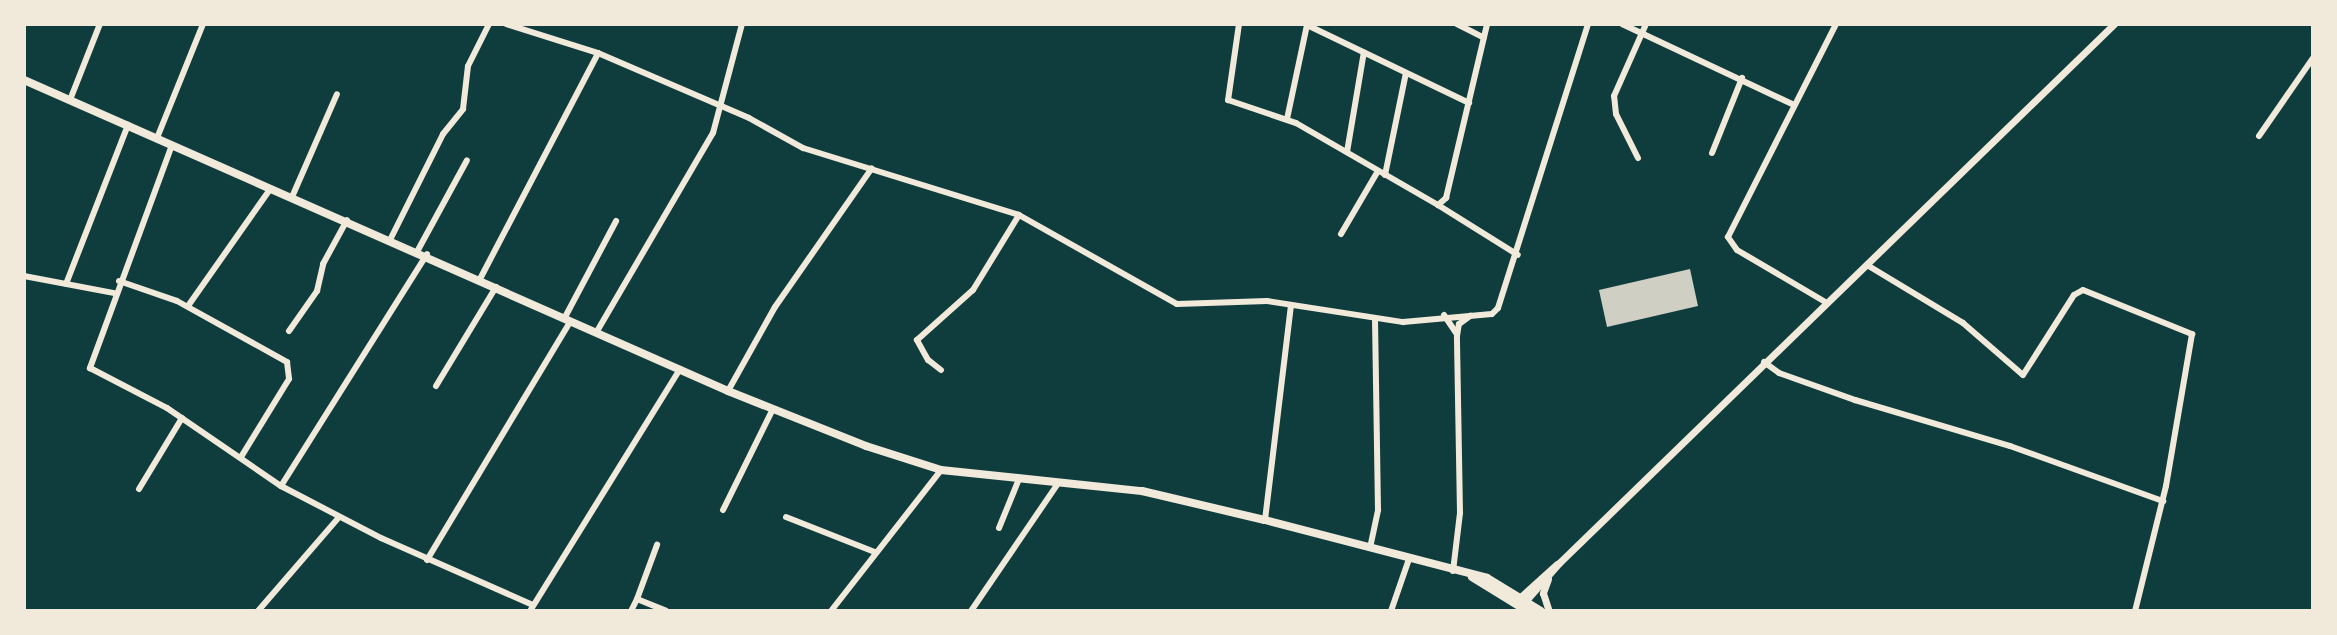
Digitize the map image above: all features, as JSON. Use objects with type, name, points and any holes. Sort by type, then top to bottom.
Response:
[{"type":"main road","points":[[24,80],[391,238],[728,391],[941,470],[1019,479],[1060,480],[1142,491],[1265,520],[1472,577],[1487,578],[1522,603],[1541,611]]},
{"type":"street","points":[[70,100],[100,24]]},
{"type":"street","points":[[157,138],[203,24]]},
{"type":"street","points":[[391,238],[443,134],[463,109],[468,66],[489,24]]},
{"type":"street","points":[[506,24],[598,53],[749,118],[803,148],[1019,215],[1177,304],[1259,300],[1375,321],[1492,314],[1498,308],[1518,255],[1588,24]]},
{"type":"street","points":[[596,333],[713,133],[742,24]]},
{"type":"street","points":[[1239,24],[1226,97],[1287,119],[1438,205],[1518,255]]},
{"type":"street","points":[[1287,119],[1308,24],[1469,103]]},
{"type":"street","points":[[1457,24],[1484,38]]},
{"type":"street","points":[[1438,205],[1446,198],[1487,24]]},
{"type":"street","points":[[1622,24],[1792,104]]},
{"type":"street","points":[[1638,158],[1614,105],[1646,24]]},
{"type":"street","points":[[1827,303],[1737,250],[1728,237],[1792,104],[1836,24]]},
{"type":"street","points":[[1522,603],[1764,362],[2114,24]]},
{"type":"street","points":[[1347,152],[1364,52]]},
{"type":"street","points":[[480,279],[598,53]]},
{"type":"street","points":[[2259,136],[2313,58]]},
{"type":"street","points":[[1341,234],[1381,173],[1406,73]]},
{"type":"street","points":[[1712,153],[1742,78]]},
{"type":"street","points":[[292,197],[337,94]]},
{"type":"street","points":[[66,284],[128,125]]},
{"type":"street","points":[[172,145],[114,293],[90,368],[182,418],[281,486],[427,560],[531,608],[680,369]]},
{"type":"street","points":[[281,486],[422,252],[467,160]]},
{"type":"street","points":[[728,391],[775,307],[872,168]]},
{"type":"street","points":[[188,306],[271,188]]},
{"type":"street","points":[[941,370],[928,360],[918,337],[973,290],[1019,215]]},
{"type":"street","points":[[289,331],[317,291],[323,264],[347,220]]},
{"type":"street","points":[[427,560],[567,320],[616,221]]},
{"type":"street","points":[[1867,265],[1963,323],[2023,375],[2074,295],[2083,290],[2192,334],[2163,501],[2135,611]]},
{"type":"street","points":[[24,276],[114,293]]},
{"type":"street","points":[[119,281],[188,306],[291,369],[241,457]]},
{"type":"street","points":[[436,386],[496,287]]},
{"type":"street","points":[[1265,520],[1291,306]]},
{"type":"street","points":[[1453,571],[1460,513],[1457,336],[1459,324],[1475,313]]},
{"type":"street","points":[[1444,315],[1457,336]]},
{"type":"street","points":[[1370,548],[1378,510],[1375,321]]},
{"type":"street","points":[[1764,362],[1779,373],[1855,400],[2010,446],[2163,501]]},
{"type":"street","points":[[723,510],[773,409]]},
{"type":"street","points":[[139,489],[182,418]]},
{"type":"street","points":[[831,611],[941,470]]},
{"type":"street","points":[[999,528],[1019,479]]},
{"type":"street","points":[[971,611],[1060,480]]},
{"type":"street","points":[[258,611],[339,517]]},
{"type":"street","points":[[786,517],[875,552]]},
{"type":"street","points":[[631,611],[657,545]]},
{"type":"street","points":[[1391,611],[1409,559]]},
{"type":"street","points":[[1522,603],[1559,563]]},
{"type":"street","points":[[1549,577],[1543,593],[1549,611]]},
{"type":"street","points":[[637,599],[666,611]]},
{"type":"building","points":[[1690,269],[1698,306],[1607,327],[1599,290]]}]
